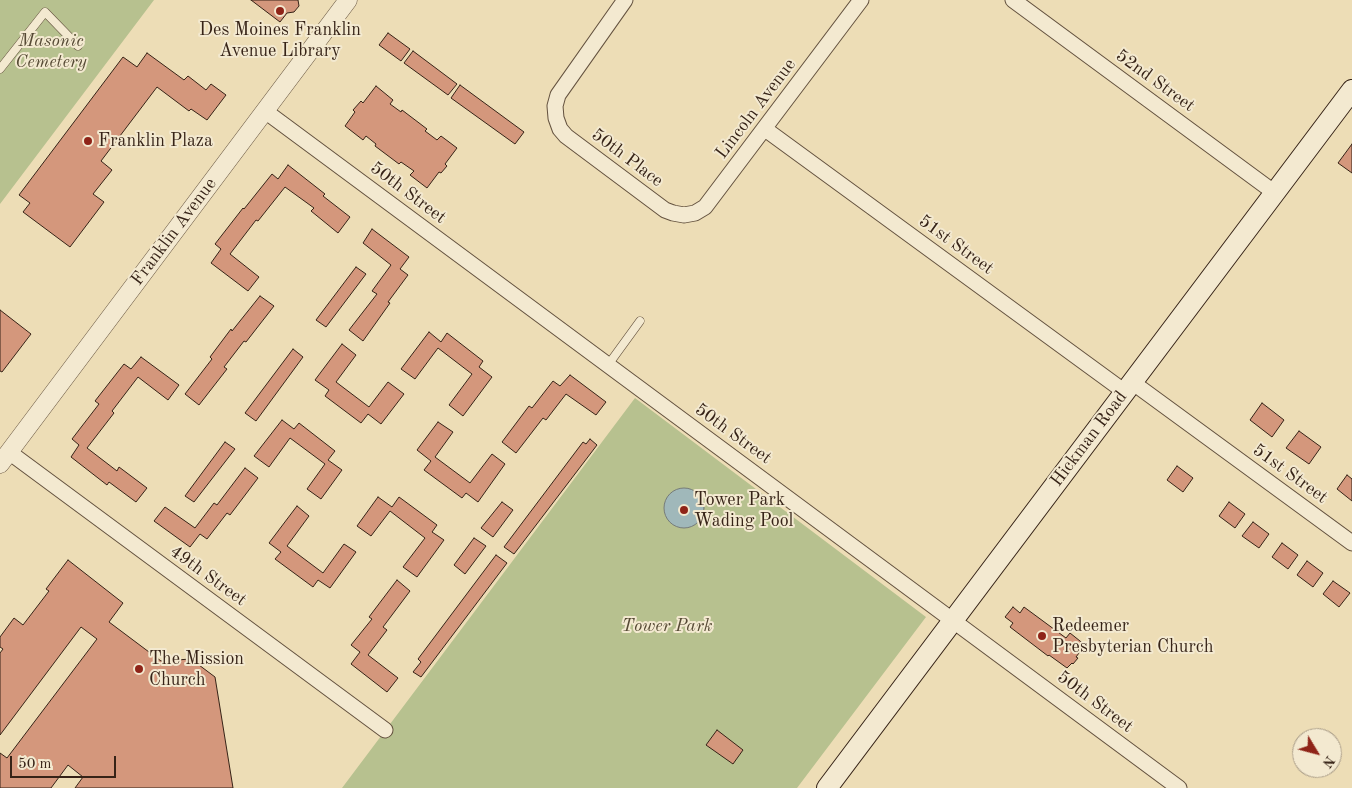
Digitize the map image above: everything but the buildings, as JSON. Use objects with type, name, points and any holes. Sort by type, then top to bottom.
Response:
[{"type":"main road","name":"Hickman Road","points":[[827,788],[1352,90]]},
{"type":"street","name":"Franklin Avenue","points":[[4,458],[348,0]]},
{"type":"street","name":"50th Place","points":[[625,0],[558,95],[555,106],[556,118],[560,129],[566,136],[665,210]]},
{"type":"street","name":"Lincoln Avenue","points":[[665,210],[684,215],[705,207],[861,0]]},
{"type":"street","name":"52nd Street","points":[[1013,0],[1275,193]]},
{"type":"street","name":"50th Street","points":[[265,111],[1179,788]]},
{"type":"street","name":"51st Street","points":[[764,129],[1352,543]]},
{"type":"street","name":"49th Street","points":[[4,458],[384,730]]},
{"type":"lane","points":[[0,69],[45,12],[78,46]]},
{"type":"lane","points":[[608,365],[640,321]]},
{"type":"green space","name":"Masonic Cemetery","points":[[0,0],[154,0],[0,204]]},
{"type":"green space","name":"Tower Park","points":[[635,398],[926,617],[797,788],[342,788]]},
{"type":"water","name":"Tower Park Wading Pool","points":[[684,488],[698,494],[704,508],[698,522],[684,528],[670,522],[664,508],[670,494]]},
{"type":"place","name":"Des Moines Franklin Avenue Library","points":[[280,11]]},
{"type":"place","name":"Franklin Plaza","points":[[88,141]]},
{"type":"place","name":"Tower Park Wading Pool","points":[[684,510]]},
{"type":"place","name":"Redeemer Presbyterian Church","points":[[1042,636]]},
{"type":"place","name":"The Mission Church","points":[[139,669]]}]
